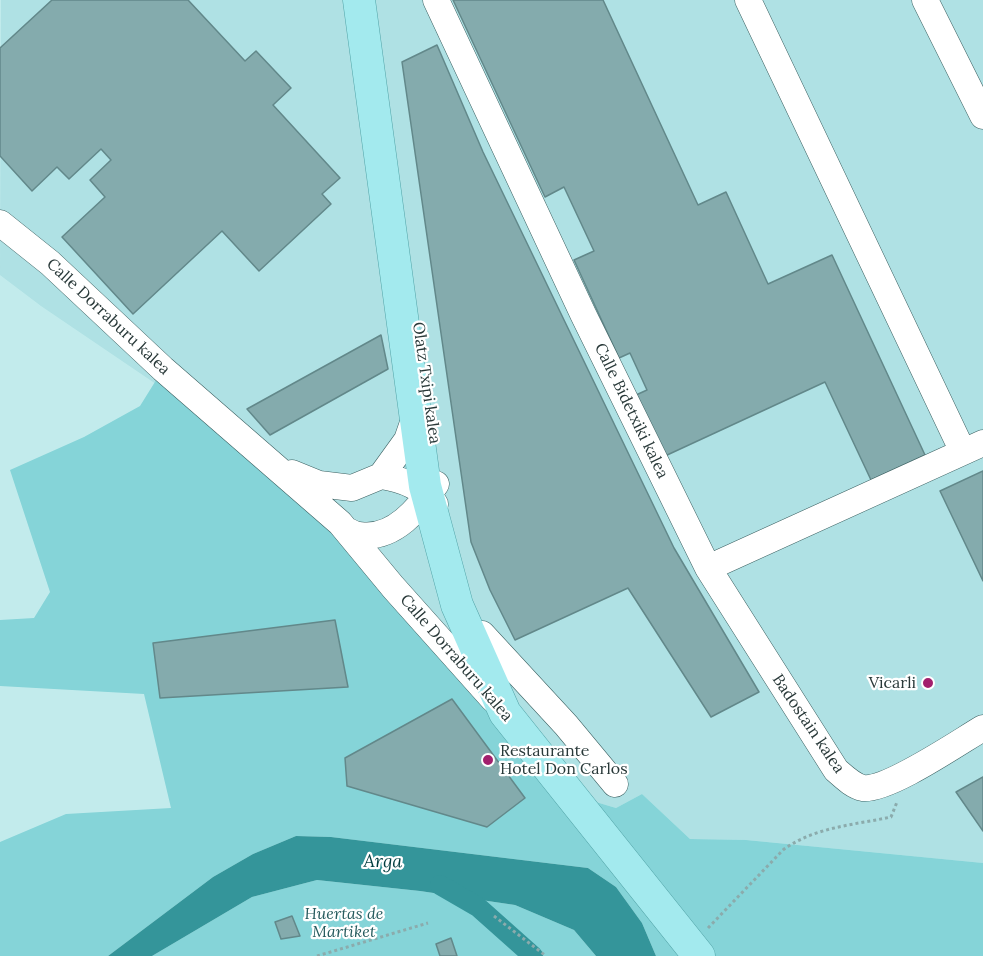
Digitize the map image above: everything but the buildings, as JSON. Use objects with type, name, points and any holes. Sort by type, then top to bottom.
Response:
[{"type":"main road","name":"Olatz Txipi kalea","points":[[359,0],[416,417],[448,539],[482,634],[507,687]]},
{"type":"main road","name":"Olatz Txipi kalea","points":[[371,0],[438,498],[457,604],[507,687]]},
{"type":"main road","name":"Calle Dorraburu kalea","points":[[507,687],[536,750],[699,948]]},
{"type":"street","name":"Calle Bidetxiki kalea","points":[[436,0],[583,314],[708,568]]},
{"type":"street","points":[[708,568],[973,448],[748,0]]},
{"type":"street","points":[[926,0],[983,116]]},
{"type":"street","name":"Calle Dorraburu kalea","points":[[0,223],[50,263],[147,354],[343,527],[393,587],[507,687]]},
{"type":"street","points":[[416,417],[407,440],[381,476],[399,479],[438,498]]},
{"type":"street","name":"Calle Dorraburu kalea","points":[[268,460],[301,478],[319,484],[352,488],[381,476]]},
{"type":"street","points":[[352,488],[341,500],[338,513],[343,527],[360,535],[381,532],[399,525],[438,498]]},
{"type":"street","name":"Badostain kalea","points":[[708,568],[796,710],[836,770],[849,782],[864,788],[884,783],[908,772],[983,729]]},
{"type":"street","points":[[507,687],[566,725],[615,784]]},
{"type":"path","points":[[699,948],[783,850],[794,842],[815,832],[891,817]]},
{"type":"path","points":[[494,916],[546,956]]},
{"type":"path","points":[[317,956],[428,923]]},
{"type":"shaded area","points":[[1,0],[983,0],[983,863],[746,840],[690,839],[642,794],[616,808],[572,795],[268,460],[41,306],[0,275]]},
{"type":"green space","points":[[163,369],[340,523],[572,795],[616,808],[642,794],[690,839],[746,840],[983,863],[983,956],[656,956],[642,923],[616,887],[588,868],[331,837],[296,836],[253,854],[213,877],[108,956],[0,956],[0,842],[66,814],[171,808],[144,694],[0,686],[0,620],[34,618],[50,592],[10,470],[84,437],[140,406]]},
{"type":"green space","name":"Huertas de Martiket","points":[[317,880],[420,891],[515,905],[574,930],[596,956],[539,956],[502,922],[476,907],[527,956],[152,956],[252,897]]},
{"type":"water","name":"Arga","points":[[296,836],[331,837],[588,868],[616,887],[642,923],[656,956],[596,956],[574,930],[515,905],[420,891],[317,880],[252,897],[152,956],[108,956],[213,877],[253,854]]},
{"type":"waterway","points":[[440,885],[478,907],[533,956]]},
{"type":"place","name":"Vicarli","points":[[928,683]]},
{"type":"place","name":"Restaurante Hotel Don Carlos","points":[[488,760]]}]
